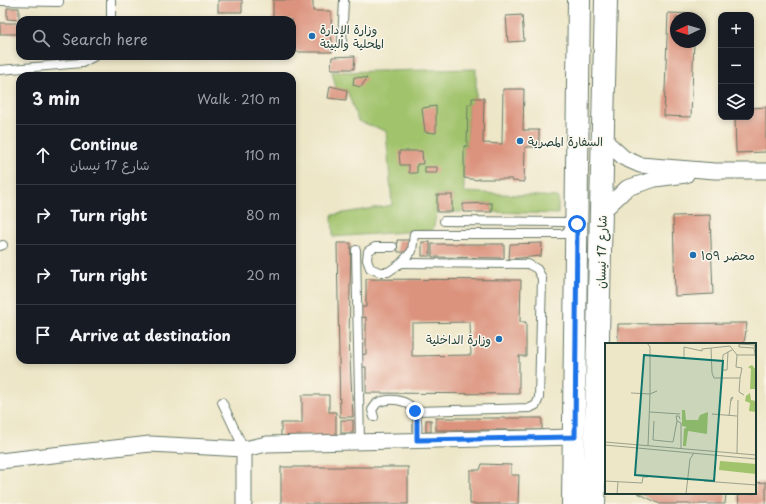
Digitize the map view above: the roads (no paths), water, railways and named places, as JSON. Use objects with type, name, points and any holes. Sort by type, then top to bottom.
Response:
[{"type":"main road","name":"شارع 17 نيسان","points":[[573,504],[577,260],[570,229],[579,0]]},
{"type":"main road","name":"شارع 17 نيسان","points":[[594,504],[606,0]]},
{"type":"street","points":[[602,138],[624,158],[640,165],[715,171],[766,172]]},
{"type":"street","points":[[602,212],[627,188],[655,180],[715,171]]},
{"type":"street","points":[[0,461],[150,444],[244,448],[267,444],[575,437]]},
{"type":"street","points":[[244,448],[244,504]]},
{"type":"lane","points":[[0,1],[59,2],[59,0]]},
{"type":"lane","points":[[111,0],[111,16]]},
{"type":"lane","points":[[342,43],[344,0]]},
{"type":"lane","points":[[0,70],[82,63],[88,60]]},
{"type":"lane","points":[[444,221],[564,222],[570,229]]},
{"type":"lane","points":[[393,247],[375,247],[368,251],[367,260],[370,268],[379,272],[388,272],[401,263],[412,251],[414,234],[570,229]]},
{"type":"lane","points":[[356,250],[360,442]]},
{"type":"lane","points":[[401,263],[528,264],[537,269],[542,278],[539,398],[536,405],[530,408],[415,411]]},
{"type":"lane","points":[[374,417],[374,406],[380,401],[403,401],[415,411],[417,419],[417,440]]},
{"type":"lane","points":[[222,402],[244,448]]},
{"type":"place","name":"وزارة الإدارة المحلية والبيئة","points":[[312,36]]},
{"type":"place","name":"السفارة المصرية","points":[[520,141]]},
{"type":"place","name":"محضر ١٥٩","points":[[693,255]]},
{"type":"place","name":"وزارة الداخلية","points":[[499,339]]}]
